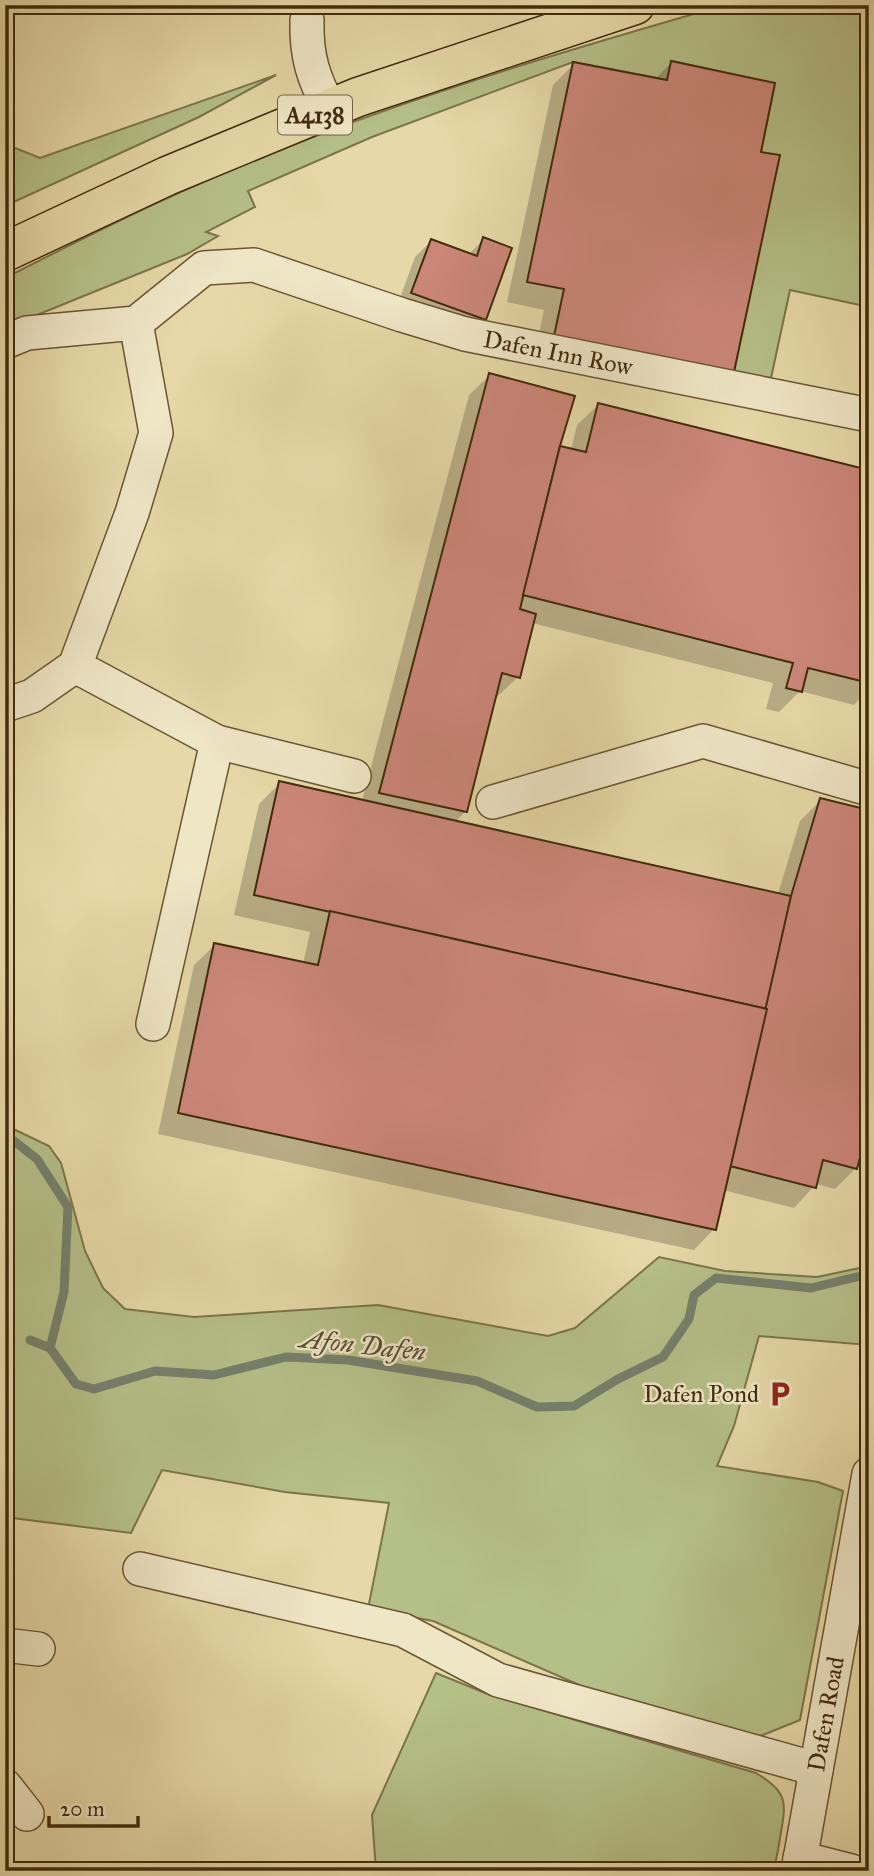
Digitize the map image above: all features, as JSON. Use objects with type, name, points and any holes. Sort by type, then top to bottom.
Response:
[{"type":"highway","name":"A4138","points":[[5,252],[167,176],[330,109],[635,5]]},
{"type":"street","points":[[307,20],[306,43],[314,78],[330,109]]},
{"type":"street","name":"Dafen Inn Row","points":[[136,323],[204,268],[254,265],[465,334],[869,415]]},
{"type":"street","points":[[5,342],[27,333],[136,323],[156,433],[132,513],[75,666],[32,696],[5,705]]},
{"type":"street","points":[[75,666],[217,741],[354,776]]},
{"type":"street","points":[[153,1024],[217,741]]},
{"type":"street","points":[[493,802],[703,741],[869,789]]},
{"type":"street","name":"Dafen Road","points":[[799,1864],[816,1769],[857,1603],[869,1474]]},
{"type":"street","points":[[140,1569],[403,1630],[498,1680],[816,1769]]},
{"type":"street","points":[[5,1646],[38,1649]]},
{"type":"street","points":[[5,1786],[27,1814]]},
{"type":"street","points":[[799,1864],[851,1871]]},
{"type":"green space","points":[[725,5],[869,5],[869,307],[790,290],[771,378],[734,372],[761,152],[775,83],[672,61],[667,80],[573,62],[372,137],[248,191],[255,207],[206,232],[218,236],[187,254],[5,328],[5,278],[188,189],[352,122],[564,52]]},
{"type":"green space","points":[[276,75],[199,117],[5,206],[5,144],[40,158]]},
{"type":"green space","points":[[5,1125],[49,1146],[61,1163],[85,1251],[103,1288],[125,1309],[194,1317],[378,1305],[548,1336],[575,1328],[659,1257],[725,1271],[817,1277],[869,1266],[869,1345],[759,1336],[734,1426],[717,1466],[818,1482],[843,1491],[800,1720],[753,1739],[625,1705],[433,1621],[368,1609],[389,1503],[285,1492],[162,1470],[131,1533],[5,1517]]},
{"type":"green space","points":[[436,1673],[490,1695],[756,1773],[779,1791],[784,1804],[773,1871],[376,1871],[372,1815]]},
{"type":"building","points":[[671,61],[775,83],[761,152],[780,155],[734,372],[554,336],[564,289],[527,282],[573,62],[667,80]]},
{"type":"building","points":[[483,237],[512,248],[486,320],[411,293],[431,239],[477,256]]},
{"type":"building","points":[[489,373],[575,396],[520,609],[536,614],[520,678],[502,673],[467,812],[379,793]]},
{"type":"building","points":[[598,403],[869,470],[869,683],[808,668],[802,692],[786,688],[793,663],[523,595],[560,446],[586,452]]},
{"type":"building","points":[[279,781],[791,896],[767,1009],[254,895]]},
{"type":"building","points":[[820,798],[869,810],[869,1123],[857,1169],[823,1160],[816,1188],[730,1166],[791,896]]},
{"type":"building","points":[[330,911],[767,1009],[716,1230],[178,1113],[214,943],[318,965]]},
{"type":"waterway","name":"Afon Dafen","points":[[5,1134],[37,1159],[68,1207],[64,1292],[50,1348]]},
{"type":"waterway","name":"Afon Dafen","points":[[50,1348],[76,1384],[94,1389],[155,1371],[214,1375],[286,1357],[348,1360],[477,1381],[537,1407],[574,1406],[618,1379],[663,1357],[689,1319],[694,1295],[716,1278],[811,1288],[869,1274]]},
{"type":"waterway","points":[[30,1340],[50,1348]]},
{"type":"place","name":"Dafen Pond","points":[[780,1394]]}]
